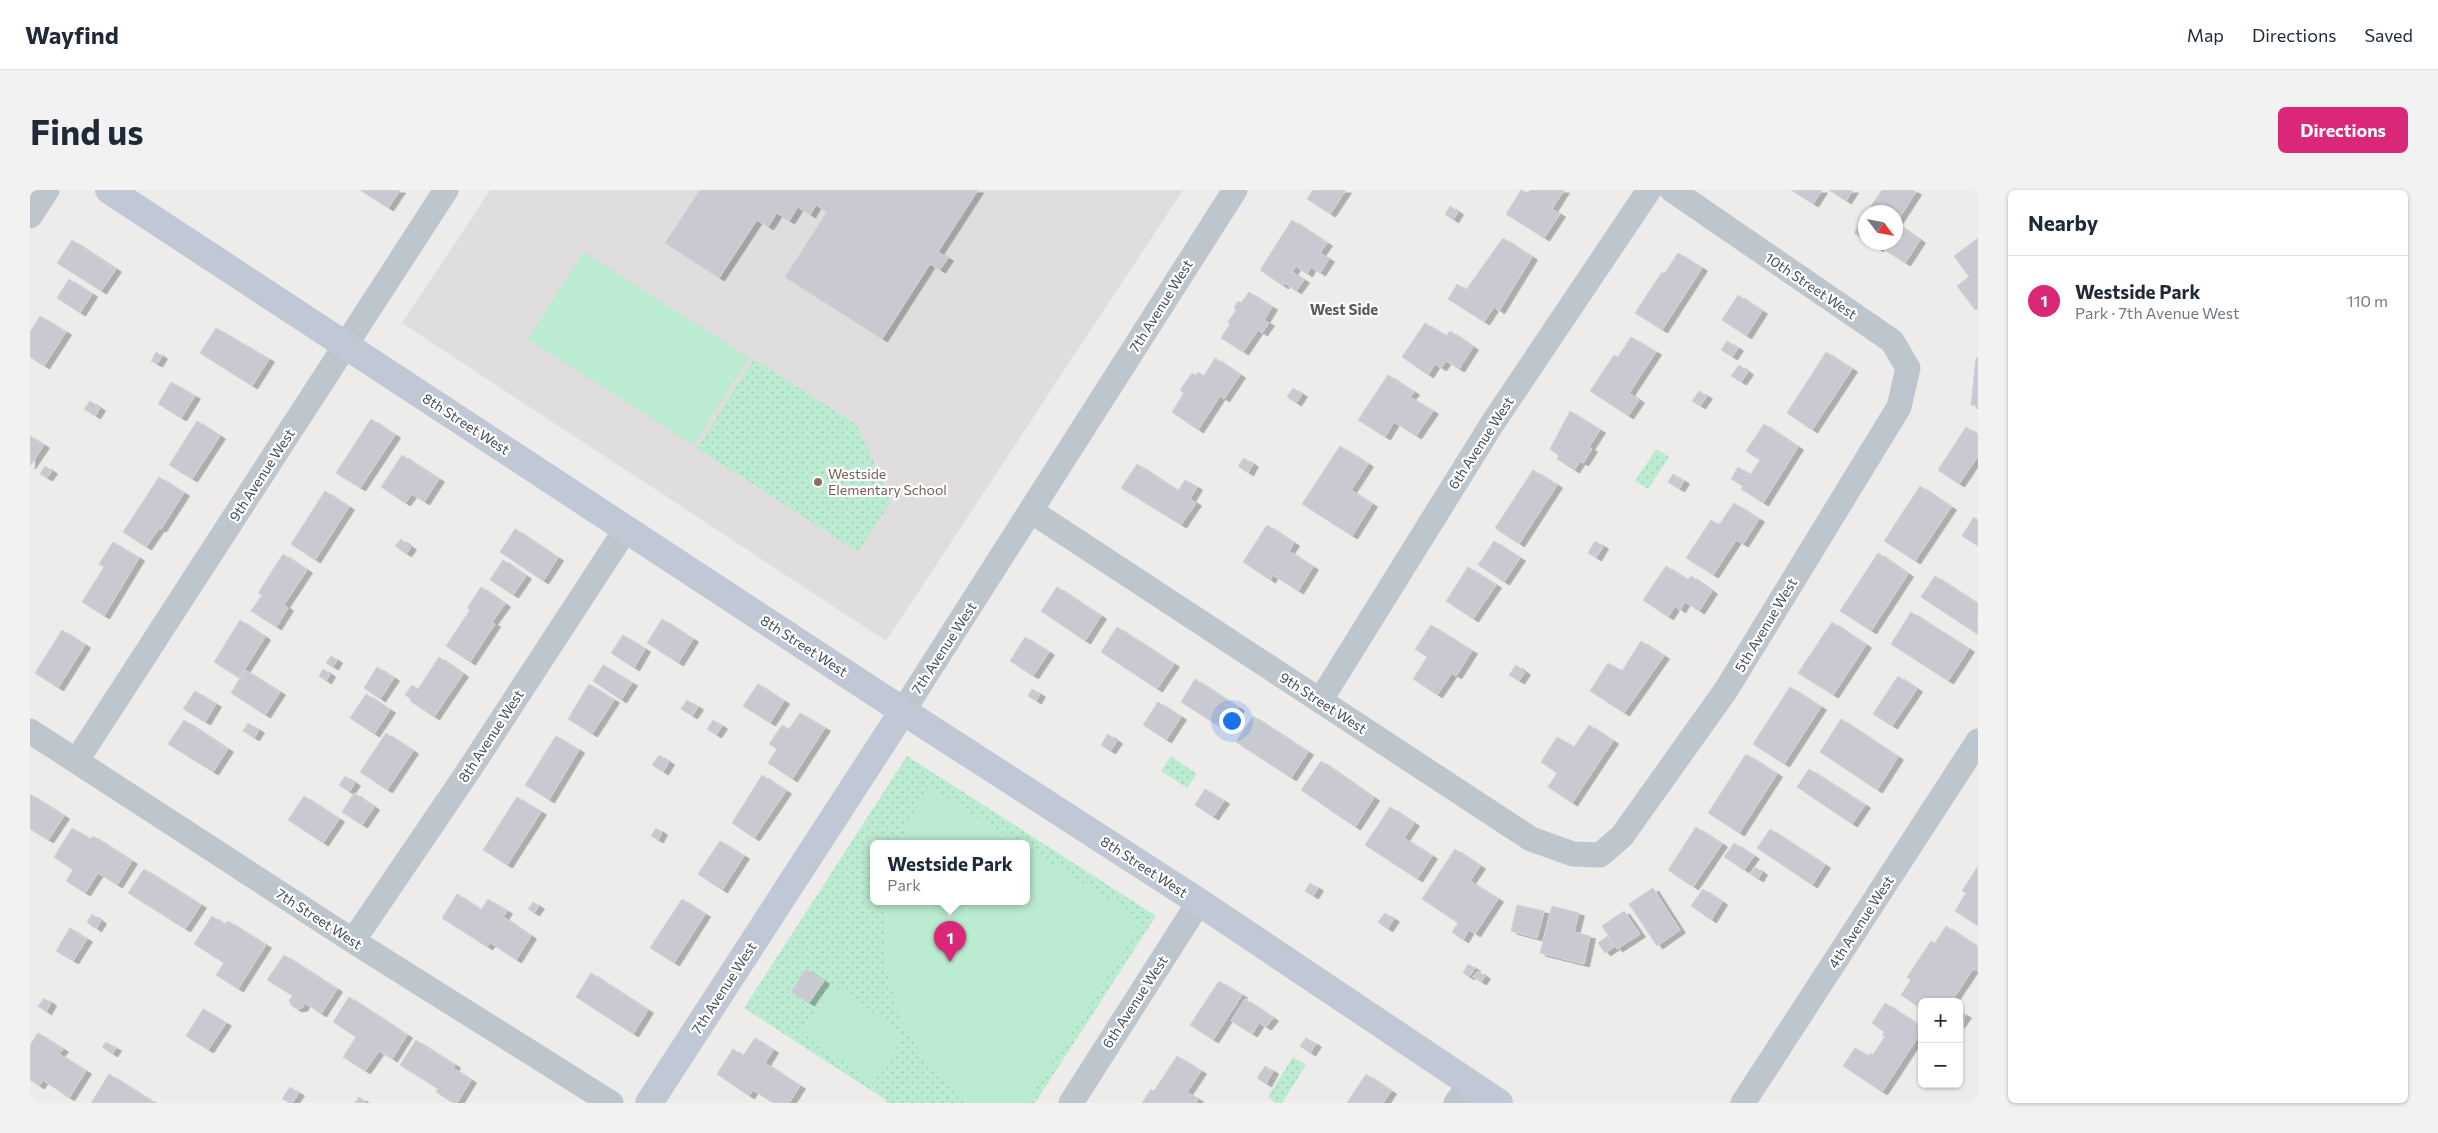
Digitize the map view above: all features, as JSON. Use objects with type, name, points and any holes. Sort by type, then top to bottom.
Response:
[{"type":"street","points":[[30,216],[47,190]]},
{"type":"street","name":"8th Street West","points":[[109,190],[903,711],[1199,902],[1463,1094],[1499,1103]]},
{"type":"street","name":"9th Avenue West","points":[[77,760],[446,190]]},
{"type":"street","name":"7th Avenue West","points":[[649,1103],[903,711],[1235,190]]},
{"type":"street","name":"6th Avenue West","points":[[1320,701],[1492,424],[1649,190]]},
{"type":"street","name":"10th Street West","points":[[1672,190],[1892,342],[1908,368],[1899,407]]},
{"type":"street","name":"5th Avenue West","points":[[1622,836],[1726,690],[1899,407]]},
{"type":"street","name":"9th Street West","points":[[1031,511],[1531,839],[1573,854],[1600,855],[1622,836]]},
{"type":"street","name":"8th Avenue West","points":[[352,941],[469,770],[626,529]]},
{"type":"street","name":"7th Street West","points":[[30,731],[352,941],[611,1103]]},
{"type":"street","name":"4th Avenue West","points":[[1743,1103],[1978,741]]},
{"type":"street","name":"6th Avenue West","points":[[1070,1103],[1199,902]]},
{"type":"shaded area","name":"Westside Elementary School","points":[[490,190],[1183,190],[886,641],[402,323]]},
{"type":"green space","points":[[584,252],[749,358],[693,445],[528,339]]},
{"type":"green space","points":[[754,359],[857,425],[891,501],[858,552],[697,448]]},
{"type":"green space","points":[[1656,449],[1669,457],[1648,489],[1635,481]]},
{"type":"green space","points":[[907,756],[1156,916],[1035,1103],[885,1103],[886,1100],[744,1008]]},
{"type":"green space","points":[[1171,756],[1197,774],[1187,788],[1161,771]]},
{"type":"green space","points":[[928,787],[1014,840],[901,840]]},
{"type":"green space","points":[[1030,850],[1131,913],[1138,929],[1026,1103],[967,1103],[932,1071],[901,1021],[884,961],[886,905],[1030,905]]},
{"type":"green space","points":[[834,986],[905,1036],[873,1083],[801,1032]]},
{"type":"green space","points":[[1293,1057],[1306,1065],[1282,1103],[1276,1103],[1268,1097]]},
{"type":"building","points":[[360,190],[400,190],[388,208]]},
{"type":"building","points":[[700,190],[978,190],[938,252],[948,258],[940,270],[930,264],[882,339],[785,277],[827,212],[816,205],[810,215],[798,207],[789,221],[777,213],[768,227],[757,220],[719,278],[665,243]]},
{"type":"building","points":[[1313,190],[1346,190],[1330,214],[1307,199]]},
{"type":"building","points":[[1521,190],[1528,193],[1530,190],[1564,190],[1552,209],[1560,214],[1544,238],[1506,214]]},
{"type":"building","points":[[1791,190],[1822,190],[1813,204]]},
{"type":"building","points":[[1829,190],[1853,190],[1846,201]]},
{"type":"building","points":[[1882,190],[1913,190],[1916,192],[1903,212],[1903,205],[1872,205]]},
{"type":"building","points":[[1450,206],[1458,212],[1453,220],[1445,214]]},
{"type":"building","points":[[1292,220],[1327,243],[1320,253],[1329,259],[1320,273],[1311,267],[1307,274],[1296,266],[1292,272],[1304,280],[1296,291],[1285,283],[1283,286],[1260,270]]},
{"type":"building","points":[[1858,227],[1858,236],[1854,233]]},
{"type":"building","points":[[1903,228],[1920,240],[1905,263],[1885,250],[1903,250]]},
{"type":"building","points":[[1503,238],[1532,257],[1499,311],[1494,307],[1484,322],[1448,299],[1457,284],[1466,290]]},
{"type":"building","points":[[1978,238],[1978,308],[1975,310],[1957,286],[1969,277],[1954,256]]},
{"type":"building","points":[[72,240],[116,269],[101,291],[57,263]]},
{"type":"building","points":[[1678,253],[1702,268],[1662,330],[1635,313],[1662,272],[1664,274]]},
{"type":"building","points":[[69,279],[92,294],[80,313],[57,298]]},
{"type":"building","points":[[1249,292],[1272,307],[1264,320],[1269,323],[1262,333],[1258,330],[1243,352],[1221,338],[1230,324],[1228,322],[1236,310],[1234,308],[1238,301],[1241,303]]},
{"type":"building","points":[[1738,295],[1762,311],[1746,336],[1722,320]]},
{"type":"building","points":[[40,316],[66,332],[44,366],[30,357],[30,332]]},
{"type":"building","points":[[1425,323],[1446,336],[1450,331],[1473,347],[1459,369],[1446,361],[1441,368],[1435,364],[1428,375],[1402,357]]},
{"type":"building","points":[[216,328],[269,359],[252,386],[200,353]]},
{"type":"building","points":[[1631,337],[1656,352],[1629,393],[1639,400],[1628,416],[1590,391],[1614,355],[1618,357]]},
{"type":"building","points":[[1727,341],[1738,348],[1732,357],[1721,350]]},
{"type":"building","points":[[156,352],[162,356],[157,364],[151,361]]},
{"type":"building","points":[[1826,352],[1852,369],[1812,430],[1787,413]]},
{"type":"building","points":[[1215,358],[1240,375],[1224,399],[1220,396],[1198,430],[1172,412],[1184,393],[1180,390],[1192,373],[1196,375],[1198,372],[1204,376]]},
{"type":"building","points":[[1976,358],[1978,358],[1978,406],[1971,405]]},
{"type":"building","points":[[1739,365],[1748,372],[1741,382],[1731,376]]},
{"type":"building","points":[[1388,375],[1414,392],[1410,397],[1433,411],[1416,436],[1394,422],[1385,437],[1358,420]]},
{"type":"building","points":[[171,382],[195,396],[181,418],[158,404]]},
{"type":"building","points":[[1293,388],[1302,394],[1296,403],[1287,397]]},
{"type":"building","points":[[1699,391],[1707,396],[1700,406],[1692,401]]},
{"type":"building","points":[[90,401],[100,408],[95,416],[84,409]]},
{"type":"building","points":[[1570,411],[1600,430],[1589,447],[1592,449],[1583,463],[1580,461],[1574,470],[1557,459],[1559,456],[1550,449]]},
{"type":"building","points":[[371,419],[395,435],[360,488],[336,473]]},
{"type":"building","points":[[197,421],[220,436],[192,479],[169,465]]},
{"type":"building","points":[[1764,424],[1798,447],[1763,503],[1741,489],[1760,460],[1746,451]]},
{"type":"building","points":[[1966,427],[1978,435],[1978,456],[1959,484],[1938,470]]},
{"type":"building","points":[[30,436],[44,445],[30,466]]},
{"type":"building","points":[[1340,446],[1368,464],[1351,490],[1372,504],[1352,536],[1302,504]]},
{"type":"building","points":[[402,455],[439,479],[424,502],[412,494],[405,503],[381,487]]},
{"type":"building","points":[[1244,458],[1253,464],[1248,473],[1238,466]]},
{"type":"building","points":[[1137,464],[1178,491],[1185,480],[1197,487],[1190,499],[1196,503],[1181,525],[1121,488]]},
{"type":"building","points":[[45,466],[52,471],[47,478],[40,474]]},
{"type":"building","points":[[1738,467],[1749,474],[1741,485],[1731,479]]},
{"type":"building","points":[[1533,470],[1557,485],[1519,544],[1495,528]]},
{"type":"building","points":[[1673,474],[1684,481],[1679,489],[1668,482]]},
{"type":"building","points":[[159,477],[184,493],[161,529],[159,528],[146,547],[123,532]]},
{"type":"building","points":[[1920,486],[1951,507],[1915,561],[1884,541]]},
{"type":"building","points":[[325,491],[349,507],[315,560],[291,544]]},
{"type":"building","points":[[1734,503],[1759,519],[1743,544],[1736,540],[1713,575],[1686,558],[1711,520],[1719,525]]},
{"type":"building","points":[[1974,517],[1978,520],[1978,546],[1962,536]]},
{"type":"building","points":[[1267,525],[1294,543],[1289,551],[1313,567],[1298,591],[1273,575],[1270,580],[1243,562]]},
{"type":"building","points":[[515,529],[558,558],[543,581],[500,552]]},
{"type":"building","points":[[401,539],[411,547],[406,554],[395,546]]},
{"type":"building","points":[[1494,541],[1520,558],[1504,582],[1478,565]]},
{"type":"building","points":[[1595,541],[1603,546],[1596,558],[1588,553]]},
{"type":"building","points":[[113,542],[139,558],[104,616],[82,602],[104,567],[99,564]]},
{"type":"building","points":[[1878,553],[1908,574],[1871,631],[1840,611]]},
{"type":"building","points":[[283,554],[307,570],[284,605],[288,608],[276,627],[251,611],[262,595],[258,593]]},
{"type":"building","points":[[503,560],[526,576],[513,595],[490,580]]},
{"type":"building","points":[[1666,566],[1688,580],[1691,576],[1712,591],[1699,611],[1685,602],[1680,610],[1675,606],[1668,617],[1643,600]]},
{"type":"building","points":[[1468,567],[1496,585],[1473,619],[1446,601]]},
{"type":"building","points":[[1935,576],[1978,604],[1977,634],[1921,597]]},
{"type":"building","points":[[481,587],[505,604],[492,622],[495,624],[470,662],[446,646],[470,610],[467,608]]},
{"type":"building","points":[[1057,587],[1101,616],[1085,641],[1041,611]]},
{"type":"building","points":[[1911,612],[1969,649],[1948,681],[1891,644]]},
{"type":"building","points":[[662,619],[693,639],[678,663],[647,643]]},
{"type":"building","points":[[240,620],[265,637],[239,678],[214,662]]},
{"type":"building","points":[[1832,622],[1866,645],[1833,695],[1798,673]]},
{"type":"building","points":[[1431,625],[1472,651],[1456,676],[1452,673],[1437,695],[1413,679],[1427,657],[1415,649]]},
{"type":"building","points":[[1117,627],[1174,664],[1157,689],[1101,652]]},
{"type":"building","points":[[62,630],[85,645],[58,688],[35,673]]},
{"type":"building","points":[[623,635],[645,649],[634,668],[611,653]]},
{"type":"building","points":[[1025,637],[1049,652],[1033,676],[1010,661]]},
{"type":"building","points":[[1641,641],[1664,656],[1624,713],[1590,691],[1608,663],[1622,671]]},
{"type":"building","points":[[331,656],[337,660],[333,667],[326,663]]},
{"type":"building","points":[[439,657],[463,674],[434,717],[410,701],[411,699],[405,695],[412,685],[418,689]]},
{"type":"building","points":[[603,665],[632,683],[621,700],[593,681]]},
{"type":"building","points":[[1516,665],[1525,672],[1519,681],[1509,675]]},
{"type":"building","points":[[377,667],[394,678],[380,699],[364,688]]},
{"type":"building","points":[[323,669],[330,674],[326,681],[319,676]]},
{"type":"building","points":[[245,670],[280,692],[265,715],[231,693]]},
{"type":"building","points":[[1898,676],[1917,689],[1892,726],[1873,714]]},
{"type":"building","points":[[1195,679],[1239,708],[1225,730],[1181,702]]},
{"type":"building","points":[[589,684],[614,700],[592,734],[568,719]]},
{"type":"building","points":[[758,684],[784,701],[770,723],[743,706]]},
{"type":"building","points":[[1790,687],[1821,707],[1784,764],[1753,744]]},
{"type":"building","points":[[1032,689],[1040,694],[1036,701],[1028,696]]},
{"type":"building","points":[[195,691],[216,704],[205,722],[183,709]]},
{"type":"building","points":[[366,694],[390,710],[374,734],[350,718]]},
{"type":"building","points":[[687,700],[698,707],[692,716],[681,709]]},
{"type":"building","points":[[1158,702],[1181,717],[1166,740],[1143,725]]},
{"type":"building","points":[[800,713],[825,728],[792,779],[768,763],[777,749],[769,744],[782,725],[789,729]]},
{"type":"building","points":[[1253,716],[1308,752],[1291,778],[1236,742]]},
{"type":"building","points":[[1841,719],[1898,757],[1877,790],[1820,752]]},
{"type":"building","points":[[184,720],[228,749],[213,772],[168,744]]},
{"type":"building","points":[[713,720],[722,726],[716,735],[707,729]]},
{"type":"building","points":[[248,723],[259,730],[254,738],[243,731]]},
{"type":"building","points":[[1589,725],[1613,741],[1572,803],[1548,787],[1557,773],[1541,762],[1557,737],[1574,747]]},
{"type":"building","points":[[386,733],[413,751],[387,790],[360,772]]},
{"type":"building","points":[[1108,734],[1117,741],[1110,751],[1101,745]]},
{"type":"building","points":[[556,736],[579,750],[549,800],[525,785]]},
{"type":"building","points":[[1746,754],[1777,774],[1739,833],[1708,813]]},
{"type":"building","points":[[659,755],[669,762],[663,772],[652,765]]},
{"type":"building","points":[[1321,761],[1374,798],[1355,827],[1301,790]]},
{"type":"building","points":[[1809,769],[1865,805],[1852,824],[1797,787]]},
{"type":"building","points":[[762,775],[786,791],[754,838],[732,823]]},
{"type":"building","points":[[345,776],[355,783],[349,792],[339,785]]},
{"type":"building","points":[[1205,789],[1224,801],[1213,817],[1195,805]]},
{"type":"building","points":[[354,793],[374,807],[362,825],[342,812]]},
{"type":"building","points":[[30,794],[64,816],[48,840],[30,829]]},
{"type":"building","points":[[304,796],[339,819],[323,843],[288,820]]},
{"type":"building","points":[[517,797],[541,812],[507,865],[483,850]]},
{"type":"building","points":[[1390,807],[1414,823],[1404,838],[1432,856],[1417,879],[1365,845]]},
{"type":"building","points":[[1696,827],[1722,844],[1693,887],[1668,870]]},
{"type":"building","points":[[72,828],[90,839],[93,836],[132,861],[117,885],[98,873],[85,893],[66,881],[73,870],[54,857]]},
{"type":"building","points":[[656,828],[662,832],[658,840],[651,836]]},
{"type":"building","points":[[1770,829],[1825,865],[1812,885],[1757,848]]},
{"type":"building","points":[[720,841],[744,856],[722,890],[698,874]]},
{"type":"building","points":[[1734,843],[1754,856],[1744,870],[1724,857]]},
{"type":"building","points":[[1455,849],[1480,866],[1470,881],[1498,899],[1475,934],[1469,930],[1463,940],[1452,932],[1458,923],[1422,899]]},
{"type":"building","points":[[1978,866],[1978,926],[1955,911],[1966,893],[1962,891]]},
{"type":"building","points":[[1755,867],[1762,872],[1758,879],[1750,874]]},
{"type":"building","points":[[144,869],[201,905],[185,929],[128,893]]},
{"type":"building","points":[[1310,883],[1318,888],[1313,896],[1305,891]]},
{"type":"building","points":[[1653,888],[1680,930],[1657,946],[1629,904]]},
{"type":"building","points":[[1703,889],[1722,902],[1711,920],[1691,906]]},
{"type":"building","points":[[457,894],[481,910],[488,899],[507,911],[503,917],[531,936],[516,960],[491,943],[487,947],[442,918]]},
{"type":"building","points":[[682,899],[705,914],[674,963],[650,948]]},
{"type":"building","points":[[533,902],[539,906],[534,913],[528,909]]},
{"type":"building","points":[[1517,905],[1544,911],[1537,938],[1511,931]]},
{"type":"building","points":[[1552,906],[1579,913],[1574,932],[1590,936],[1584,964],[1540,953]]},
{"type":"building","points":[[1624,911],[1640,934],[1617,949],[1602,926]]},
{"type":"building","points":[[1385,913],[1394,919],[1387,929],[1378,922]]},
{"type":"building","points":[[92,914],[101,921],[96,929],[87,922]]},
{"type":"building","points":[[212,916],[225,925],[228,921],[266,945],[238,989],[216,975],[224,963],[194,944]]},
{"type":"building","points":[[1946,926],[1978,947],[1978,971],[1973,969],[1954,998],[1918,998],[1918,1006],[1901,995],[1911,980],[1907,977],[1931,941],[1935,943]]},
{"type":"building","points":[[70,928],[87,939],[73,961],[56,951]]},
{"type":"building","points":[[1608,936],[1614,947],[1605,953],[1598,943]]},
{"type":"building","points":[[284,955],[337,989],[321,1014],[305,1003],[302,1008],[296,1009],[289,1000],[293,996],[267,980]]},
{"type":"building","points":[[1468,964],[1475,968],[1469,977],[1463,973]]},
{"type":"building","points":[[806,969],[824,981],[809,1003],[791,992]]},
{"type":"building","points":[[1478,971],[1485,976],[1481,982],[1473,977]]},
{"type":"building","points":[[591,973],[648,1010],[633,1034],[576,997]]},
{"type":"building","points":[[1219,981],[1242,995],[1213,1040],[1190,1025]]},
{"type":"building","points":[[349,997],[407,1035],[392,1059],[379,1051],[365,1071],[343,1057],[356,1037],[333,1022]]},
{"type":"building","points":[[44,998],[51,1003],[46,1012],[38,1006]]},
{"type":"building","points":[[1245,999],[1273,1018],[1266,1027],[1259,1023],[1252,1034],[1231,1021]]},
{"type":"building","points":[[1885,1003],[1918,1024],[1918,1037],[1882,1092],[1843,1066],[1855,1048],[1868,1056],[1870,1053],[1873,1055],[1885,1036],[1882,1035],[1884,1032],[1872,1023]]},
{"type":"building","points":[[203,1009],[226,1023],[208,1050],[186,1036]]},
{"type":"building","points":[[38,1033],[63,1049],[59,1054],[86,1071],[69,1098],[43,1080],[39,1086],[30,1080],[30,1045]]},
{"type":"building","points":[[755,1038],[773,1050],[765,1063],[800,1086],[789,1103],[773,1103],[753,1090],[749,1096],[717,1074],[733,1049],[743,1056]]},
{"type":"building","points":[[1306,1038],[1316,1044],[1310,1053],[1300,1046]]},
{"type":"building","points":[[416,1040],[455,1065],[453,1068],[471,1080],[457,1103],[453,1103],[436,1092],[438,1089],[400,1065]]},
{"type":"building","points":[[106,1042],[116,1048],[112,1054],[102,1047]]},
{"type":"building","points":[[1177,1056],[1201,1071],[1187,1092],[1198,1099],[1196,1103],[1142,1103],[1151,1089],[1154,1091]]},
{"type":"building","points":[[1265,1066],[1273,1071],[1266,1084],[1257,1078]]},
{"type":"building","points":[[109,1074],[155,1103],[91,1103]]},
{"type":"building","points":[[1366,1074],[1391,1091],[1383,1103],[1347,1103]]},
{"type":"building","points":[[290,1087],[299,1093],[292,1103],[282,1099]]},
{"type":"building","points":[[359,1097],[366,1102],[355,1103]]},
{"type":"place","name":"Westside Elementary School","points":[[818,482]]},
{"type":"place","name":"Westside Park","points":[[950,962]]},
{"type":"district","name":"West Side","points":[[1344,310]]}]
